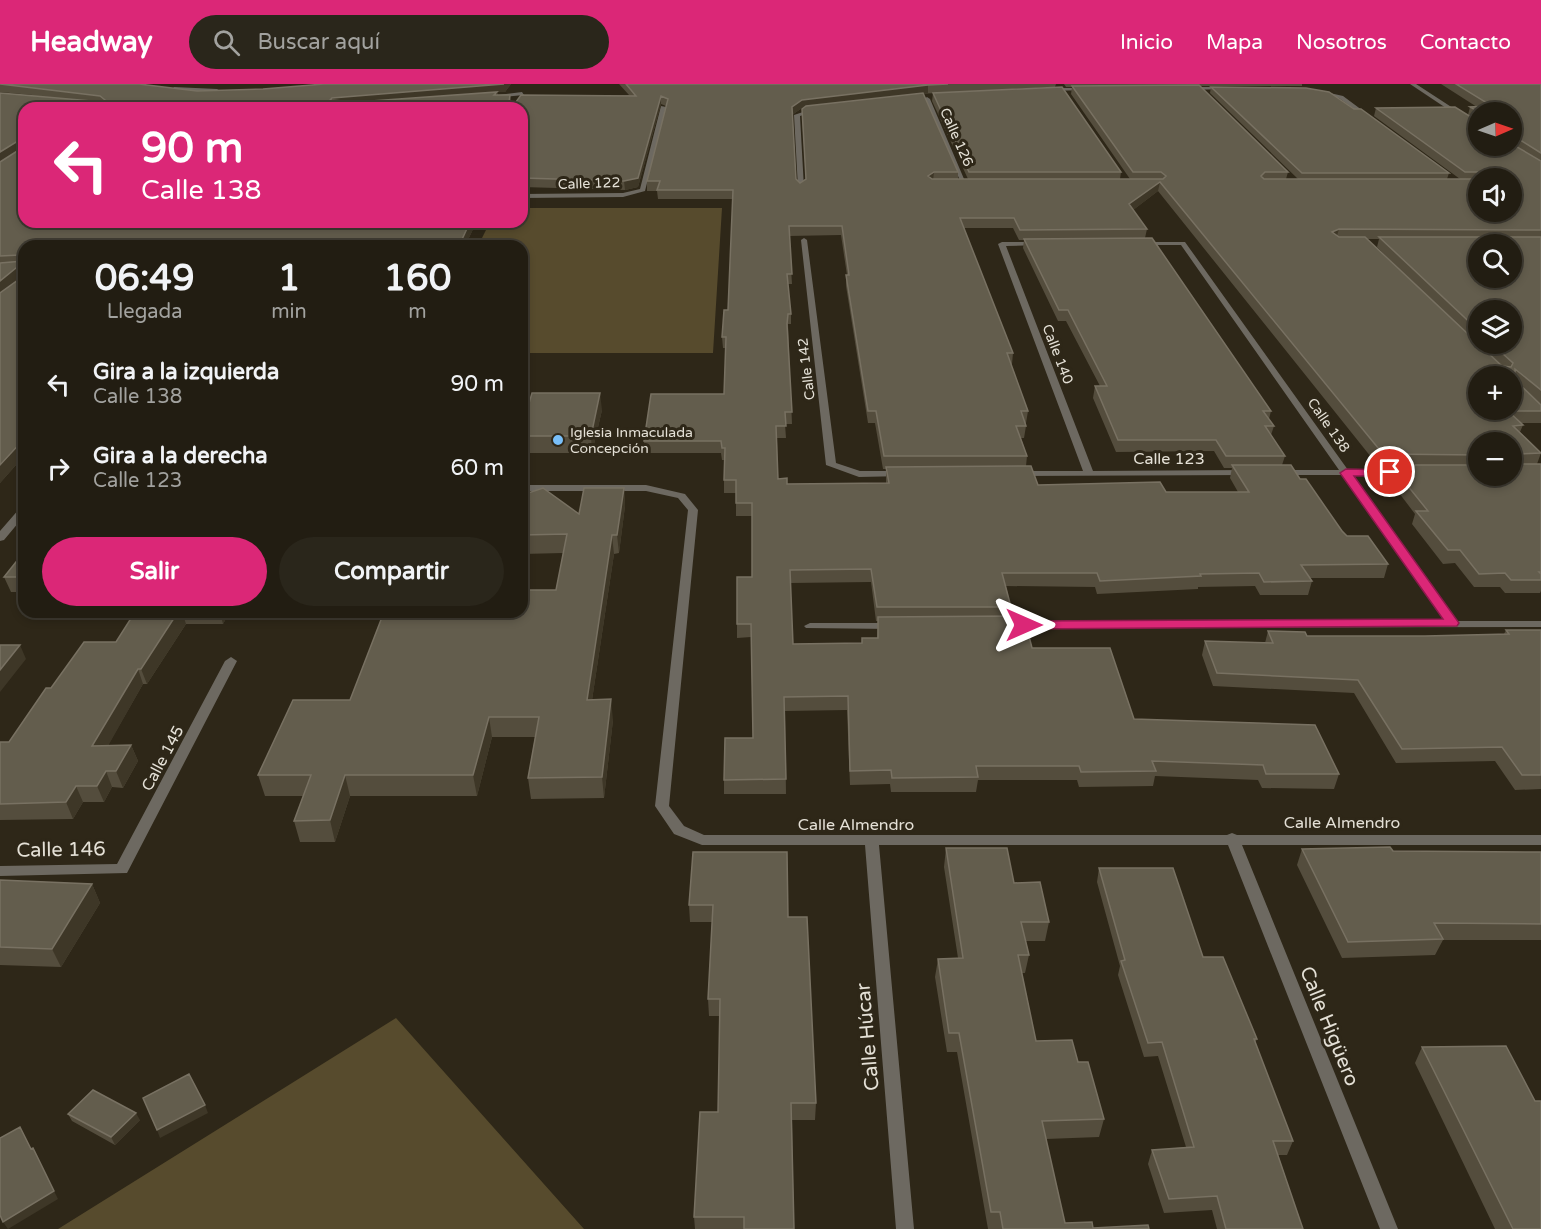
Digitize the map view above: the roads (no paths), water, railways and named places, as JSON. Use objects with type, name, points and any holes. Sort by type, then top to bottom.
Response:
[{"type":"street","points":[[517,84],[522,94]]},
{"type":"street","points":[[1413,84],[1468,121]]},
{"type":"street","points":[[1060,87],[1069,99]]},
{"type":"street","points":[[1041,90],[1060,87],[1096,90]]},
{"type":"street","points":[[162,89],[221,91]]},
{"type":"street","points":[[1176,89],[1234,90]]},
{"type":"street","points":[[1199,89],[1207,97]]},
{"type":"street","points":[[1312,91],[1341,97],[1377,124]]},
{"type":"street","points":[[488,97],[522,94]]},
{"type":"street","points":[[518,101],[522,94]]},
{"type":"street","points":[[916,100],[939,98]]},
{"type":"street","name":"Calle 126","points":[[927,99],[964,185]]},
{"type":"street","name":"Calle 122","points":[[528,196],[623,195],[643,190],[663,107]]},
{"type":"street","points":[[801,188],[797,115],[804,111],[829,108]]},
{"type":"street","points":[[954,185],[976,185]]},
{"type":"street","name":"Calle 142","points":[[804,240],[831,465],[859,474],[916,474]]},
{"type":"street","name":"Calle 140","points":[[1047,243],[1002,243],[1089,474]]},
{"type":"street","name":"Calle 138","points":[[1138,243],[1183,243],[1452,623]]},
{"type":"street","points":[[1276,473],[1412,472]]},
{"type":"street","name":"Calle 123","points":[[1008,474],[1264,473]]},
{"type":"street","name":"Calle Almendro","points":[[528,488],[646,488],[681,496],[693,510],[662,806],[679,830],[702,840],[1232,838],[1541,840]]},
{"type":"street","points":[[0,538],[18,517]]},
{"type":"street","points":[[988,626],[1541,624]]},
{"type":"street","points":[[810,627],[905,626]]},
{"type":"street","name":"Calle 145","points":[[122,870],[231,661]]},
{"type":"street","name":"Calle Higüero","points":[[1232,838],[1389,1229]]},
{"type":"street","name":"Calle Húcar","points":[[872,841],[905,1229]]},
{"type":"street","name":"Calle 146","points":[[0,871],[122,870]]},
{"type":"place","name":"Iglesia Inmaculada Concepción","points":[[558,440]]}]
